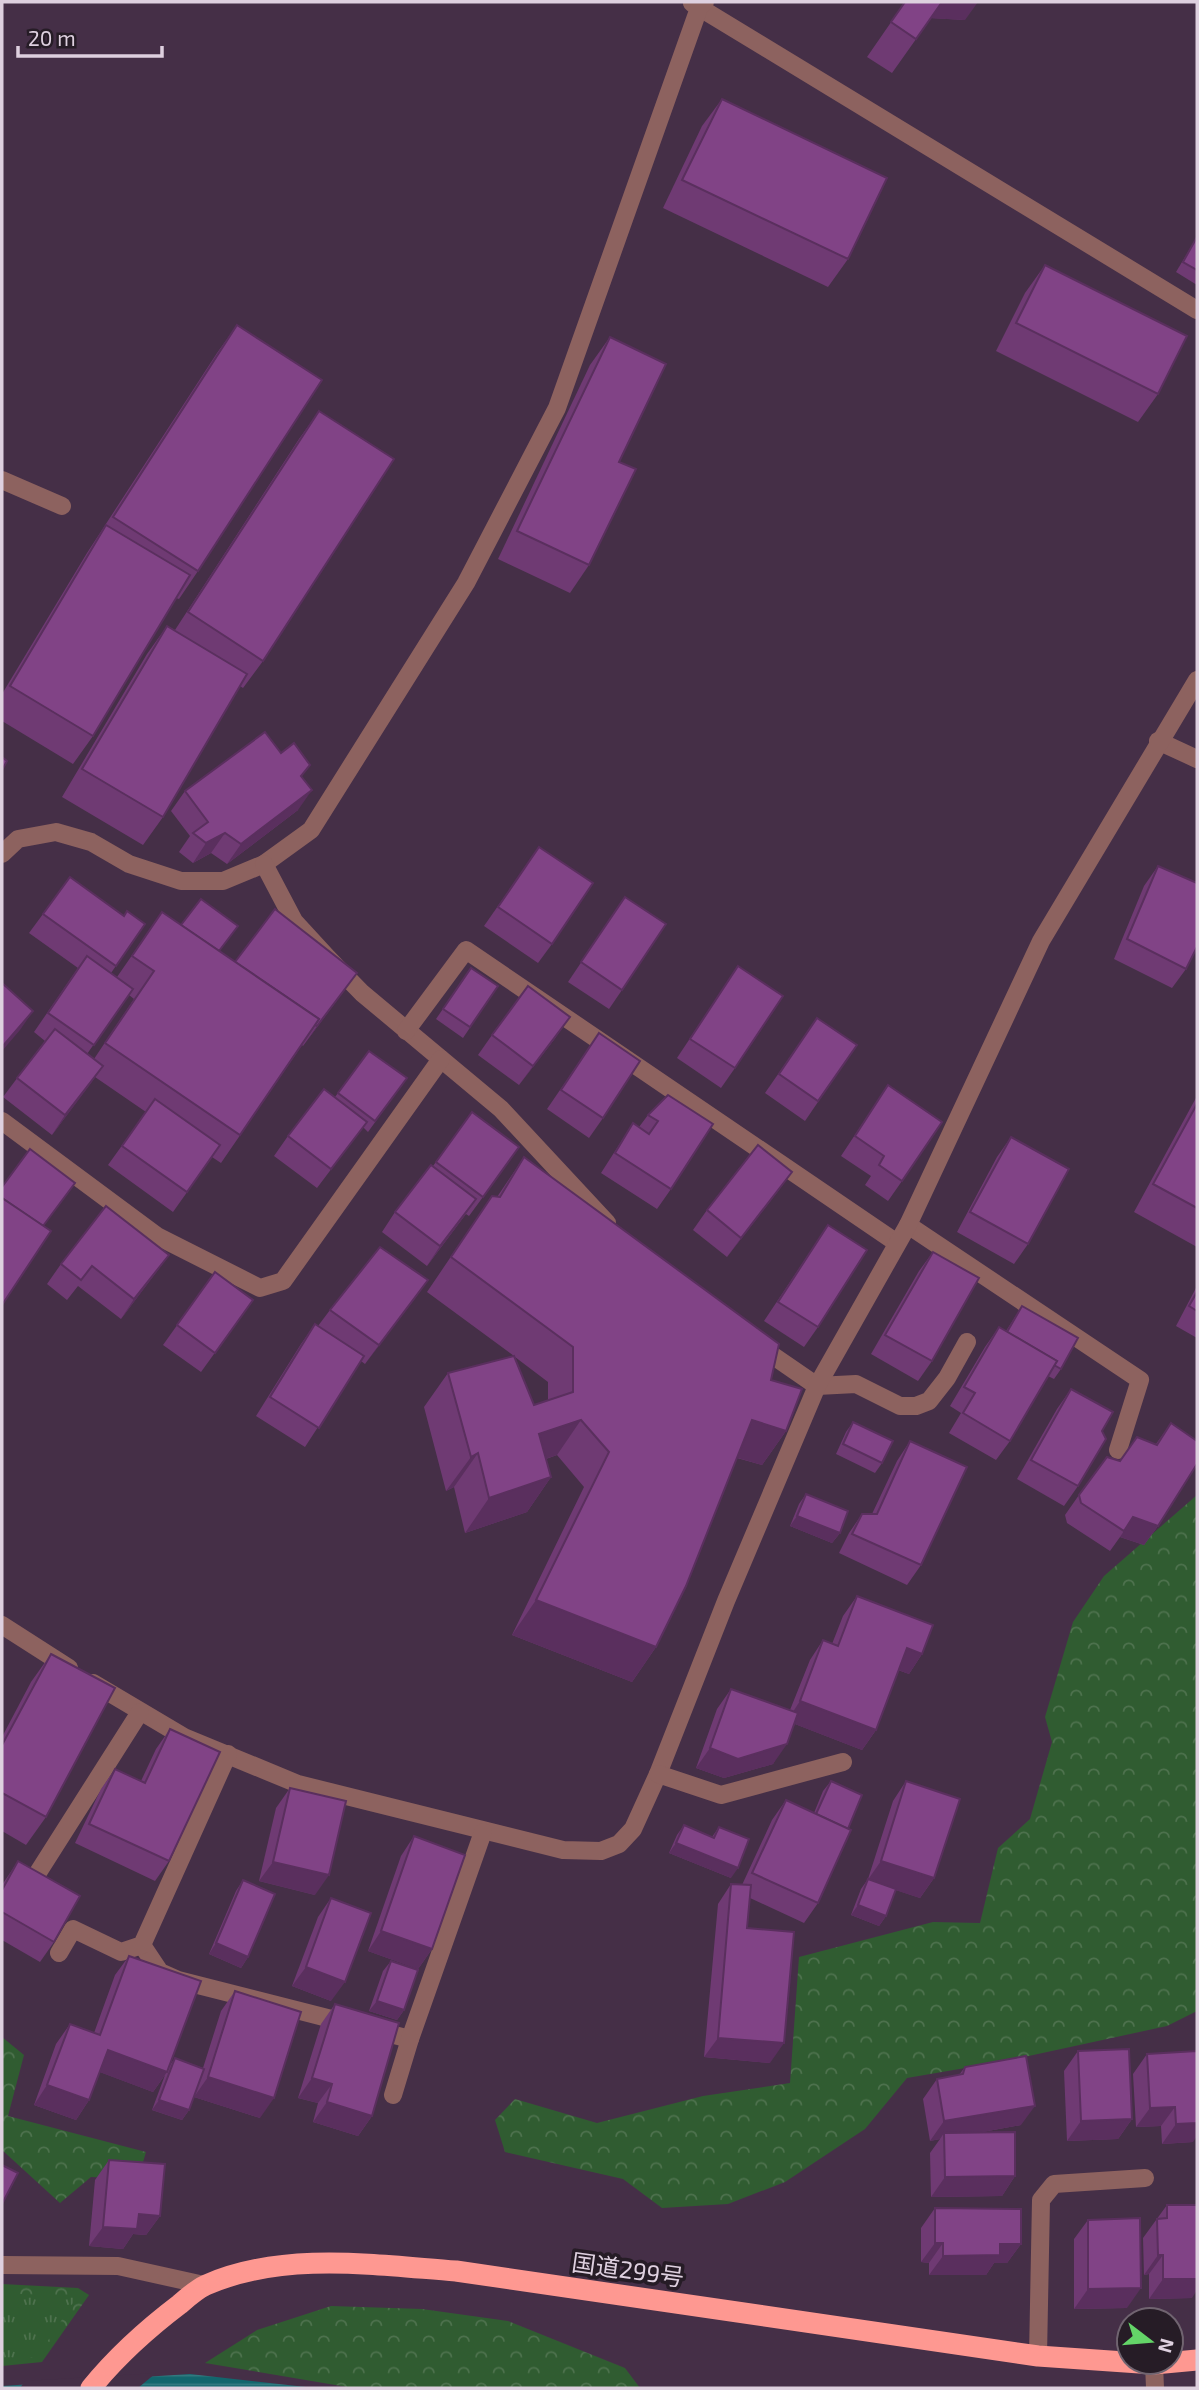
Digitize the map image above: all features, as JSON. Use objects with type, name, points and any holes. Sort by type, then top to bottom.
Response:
[{"type":"highway","name":"国道299号","points":[[91,2388],[143,2333],[197,2291],[233,2276],[285,2264],[365,2264],[456,2271],[1038,2356],[1115,2361]]},
{"type":"street","points":[[2,854],[18,839],[57,832],[91,842],[129,864],[181,881],[223,881],[264,864],[311,830],[333,799],[466,583],[557,408],[698,4],[1197,310]]},
{"type":"street","points":[[2,480],[62,506]]},
{"type":"street","points":[[2,1625],[184,1737],[298,1784],[563,1850],[601,1851],[619,1844],[633,1829],[658,1774],[726,1601],[817,1386],[908,1225],[1041,941],[1158,741],[1197,680]]},
{"type":"street","points":[[1158,741],[1197,760]]},
{"type":"street","points":[[264,864],[295,920],[362,993],[501,1109],[622,1239]]},
{"type":"street","points":[[406,1031],[466,950],[897,1243]]},
{"type":"street","points":[[2,1121],[157,1236],[260,1288],[283,1281],[441,1059]]},
{"type":"street","points":[[908,1225],[1140,1380],[1118,1450]]},
{"type":"street","points":[[736,1332],[817,1386],[856,1384],[900,1406],[916,1406],[929,1401],[947,1378],[967,1342]]},
{"type":"street","points":[[32,1882],[140,1712]]},
{"type":"street","points":[[59,1953],[72,1929],[121,1952],[142,1945],[228,1754]]},
{"type":"street","points":[[658,1774],[721,1795],[844,1762]]},
{"type":"street","points":[[393,2095],[483,1832]]},
{"type":"street","points":[[142,1945],[160,1972],[178,1980],[410,2039]]},
{"type":"street","points":[[1038,2356],[1041,2200],[1054,2184],[1145,2178]]},
{"type":"street","points":[[2,2265],[118,2266],[197,2291]]},
{"type":"green space","points":[[1197,1495],[1197,2011],[1167,2026],[1006,2061],[907,2078],[865,2129],[785,2182],[728,2204],[662,2208],[623,2179],[505,2152],[495,2120],[515,2099],[597,2123],[703,2096],[790,2083],[799,1957],[933,1922],[980,1923],[998,1848],[1030,1819],[1052,1742],[1045,1717],[1073,1622],[1104,1576]]},
{"type":"green space","points":[[2,2037],[24,2055],[8,2116],[146,2152],[138,2179],[91,2177],[60,2203],[2,2150]]},
{"type":"green space","points":[[2,2284],[78,2288],[89,2295],[42,2362],[2,2366]]},
{"type":"green space","points":[[2,2293],[77,2297],[37,2357],[2,2360]]},
{"type":"green space","points":[[331,2306],[422,2309],[508,2321],[625,2368],[640,2388],[353,2388],[205,2363],[257,2330]]},
{"type":"shaded area","points":[[190,2374],[315,2388],[2,2388],[2,2386]]},
{"type":"pier","points":[[156,2373],[138,2388],[20,2388],[25,2381]]},
{"type":"building","points":[[905,2],[942,2],[916,39],[891,22]]},
{"type":"building","points":[[722,99],[887,178],[848,259],[682,180]]},
{"type":"building","points":[[1197,237],[1197,270],[1183,262]]},
{"type":"building","points":[[1045,265],[1187,336],[1158,394],[1016,323]]},
{"type":"building","points":[[237,325],[322,380],[198,571],[113,517]]},
{"type":"building","points":[[610,337],[666,364],[619,462],[636,469],[589,565],[517,531]]},
{"type":"building","points":[[319,411],[394,459],[263,661],[188,612]]},
{"type":"building","points":[[106,525],[190,575],[93,736],[10,686]]},
{"type":"building","points":[[167,626],[247,674],[163,817],[82,769]]},
{"type":"building","points":[[265,732],[281,753],[294,743],[310,765],[301,776],[312,790],[241,844],[225,833],[206,843],[193,833],[208,822],[185,791]]},
{"type":"building","points":[[2,757],[7,761],[2,770]]},
{"type":"building","points":[[539,847],[593,883],[552,944],[498,907]]},
{"type":"building","points":[[1158,866],[1197,883],[1197,947],[1186,969],[1127,939]]},
{"type":"building","points":[[70,877],[124,916],[127,911],[145,924],[116,966],[43,914]]},
{"type":"building","points":[[625,897],[666,924],[622,990],[581,962]]},
{"type":"building","points":[[201,899],[238,926],[219,951],[181,925]]},
{"type":"building","points":[[275,909],[357,973],[317,1026],[315,1025],[319,1019],[235,962]]},
{"type":"building","points":[[162,912],[319,1019],[240,1135],[105,1043],[154,971],[132,956]]},
{"type":"building","points":[[87,956],[133,989],[94,1045],[48,1013]]},
{"type":"building","points":[[738,966],[783,996],[735,1068],[690,1039]]},
{"type":"building","points":[[471,968],[498,986],[470,1027],[443,1009]]},
{"type":"building","points":[[2,983],[33,1011],[2,1047]]},
{"type":"building","points":[[528,986],[570,1017],[533,1066],[492,1035]]},
{"type":"building","points":[[817,1018],[857,1045],[818,1101],[779,1074]]},
{"type":"building","points":[[55,1029],[103,1066],[65,1115],[17,1078]]},
{"type":"building","points":[[599,1033],[640,1061],[603,1118],[561,1090]]},
{"type":"building","points":[[369,1051],[407,1078],[375,1121],[338,1093]]},
{"type":"building","points":[[888,1085],[942,1122],[902,1181],[879,1165],[884,1156],[855,1136]]},
{"type":"building","points":[[324,1089],[367,1122],[331,1169],[288,1136]]},
{"type":"building","points":[[668,1095],[713,1124],[671,1189],[615,1153],[633,1123],[649,1134],[658,1121],[648,1115]]},
{"type":"building","points":[[155,1099],[220,1145],[187,1192],[122,1146]]},
{"type":"building","points":[[1197,1104],[1197,1208],[1153,1184]]},
{"type":"building","points":[[472,1112],[519,1147],[483,1197],[436,1162]]},
{"type":"building","points":[[1011,1137],[1069,1169],[1028,1244],[970,1212]]},
{"type":"building","points":[[758,1145],[792,1172],[741,1238],[707,1210]]},
{"type":"building","points":[[30,1149],[75,1183],[43,1226],[2,1198],[2,1187]]},
{"type":"building","points":[[524,1157],[779,1344],[771,1380],[802,1389],[786,1431],[752,1420],[686,1586],[656,1647],[536,1600],[609,1452],[581,1420],[539,1434],[551,1477],[489,1498],[478,1453],[471,1457],[448,1373],[514,1356],[534,1405],[573,1392],[573,1347],[451,1257],[492,1196],[500,1197]]},
{"type":"building","points":[[431,1165],[476,1199],[440,1246],[395,1212]]},
{"type":"building","points":[[2,1198],[51,1231],[2,1305]]},
{"type":"building","points":[[106,1206],[169,1255],[134,1299],[92,1266],[81,1280],[61,1264]]},
{"type":"building","points":[[828,1225],[867,1250],[818,1327],[778,1302]]},
{"type":"building","points":[[380,1247],[428,1280],[379,1345],[330,1310]]},
{"type":"building","points":[[933,1252],[979,1278],[932,1361],[885,1335]]},
{"type":"building","points":[[215,1272],[253,1300],[215,1353],[177,1325]]},
{"type":"building","points":[[1197,1292],[1197,1311],[1189,1306]]},
{"type":"building","points":[[1022,1306],[1078,1338],[1061,1369],[1054,1365],[1057,1361],[1007,1332]]},
{"type":"building","points":[[315,1324],[364,1356],[319,1428],[270,1397]]},
{"type":"building","points":[[999,1327],[1057,1361],[1010,1441],[963,1413],[975,1393],[964,1387]]},
{"type":"building","points":[[1071,1389],[1113,1412],[1102,1431],[1106,1439],[1078,1486],[1031,1460]]},
{"type":"building","points":[[853,1422],[893,1441],[882,1463],[843,1444]]},
{"type":"building","points":[[1171,1423],[1197,1441],[1197,1464],[1158,1526],[1133,1517],[1124,1531],[1081,1503],[1079,1495],[1107,1457],[1120,1461],[1137,1437],[1157,1445]]},
{"type":"building","points":[[910,1441],[967,1467],[921,1565],[852,1534],[862,1514],[877,1514]]},
{"type":"building","points":[[806,1494],[848,1511],[840,1533],[797,1516]]},
{"type":"building","points":[[857,1596],[933,1625],[922,1654],[907,1648],[876,1730],[800,1701],[823,1640],[838,1646]]},
{"type":"building","points":[[51,1654],[115,1688],[46,1817],[2,1793],[2,1745]]},
{"type":"building","points":[[731,1689],[798,1713],[787,1744],[738,1759],[710,1748]]},
{"type":"building","points":[[170,1729],[220,1752],[169,1861],[89,1824],[115,1769],[145,1783]]},
{"type":"building","points":[[831,1781],[862,1795],[848,1829],[816,1814]]},
{"type":"building","points":[[906,1781],[960,1799],[934,1878],[881,1861]]},
{"type":"building","points":[[290,1788],[346,1801],[329,1875],[273,1862]]},
{"type":"building","points":[[786,1800],[851,1830],[818,1903],[752,1873]]},
{"type":"building","points":[[684,1825],[714,1838],[719,1827],[749,1839],[738,1868],[676,1843]]},
{"type":"building","points":[[414,1836],[465,1855],[432,1949],[381,1931]]},
{"type":"building","points":[[18,1861],[80,1896],[54,1942],[2,1912],[2,1890]]},
{"type":"building","points":[[868,1879],[896,1889],[886,1916],[858,1905]]},
{"type":"building","points":[[243,1880],[275,1894],[248,1957],[216,1943]]},
{"type":"building","points":[[731,1884],[751,1885],[747,1928],[794,1932],[784,2043],[718,2038]]},
{"type":"building","points":[[331,1898],[371,1913],[345,1982],[306,1967]]},
{"type":"building","points":[[129,1956],[201,1981],[167,2072],[108,2050],[89,2100],[47,2085],[70,2024],[100,2035]]},
{"type":"building","points":[[391,1961],[418,1970],[404,2010],[377,2001]]},
{"type":"building","points":[[235,1991],[301,2012],[274,2098],[208,2077]]},
{"type":"building","points":[[335,2004],[399,2023],[372,2116],[327,2102],[332,2084],[312,2078]]},
{"type":"building","points":[[1129,2049],[1132,2119],[1081,2121],[1078,2051]]},
{"type":"building","points":[[1197,2051],[1197,2123],[1176,2124],[1175,2107],[1150,2108],[1147,2054]]},
{"type":"building","points":[[1026,2056],[1035,2106],[944,2121],[937,2079],[963,2074],[965,2067]]},
{"type":"building","points":[[175,2058],[204,2069],[189,2110],[159,2100]]},
{"type":"building","points":[[1015,2132],[1015,2176],[945,2177],[944,2133]]},
{"type":"building","points":[[109,2160],[165,2164],[160,2216],[139,2214],[137,2229],[103,2227]]},
{"type":"building","points":[[2,2165],[18,2173],[2,2204]]},
{"type":"building","points":[[1167,2205],[1197,2205],[1197,2279],[1163,2279],[1163,2255],[1158,2255],[1157,2219],[1167,2218]]},
{"type":"building","points":[[935,2208],[1021,2209],[1021,2244],[1000,2244],[1000,2255],[943,2256],[943,2243],[935,2243]]},
{"type":"building","points":[[1140,2218],[1141,2288],[1088,2289],[1088,2220]]}]
